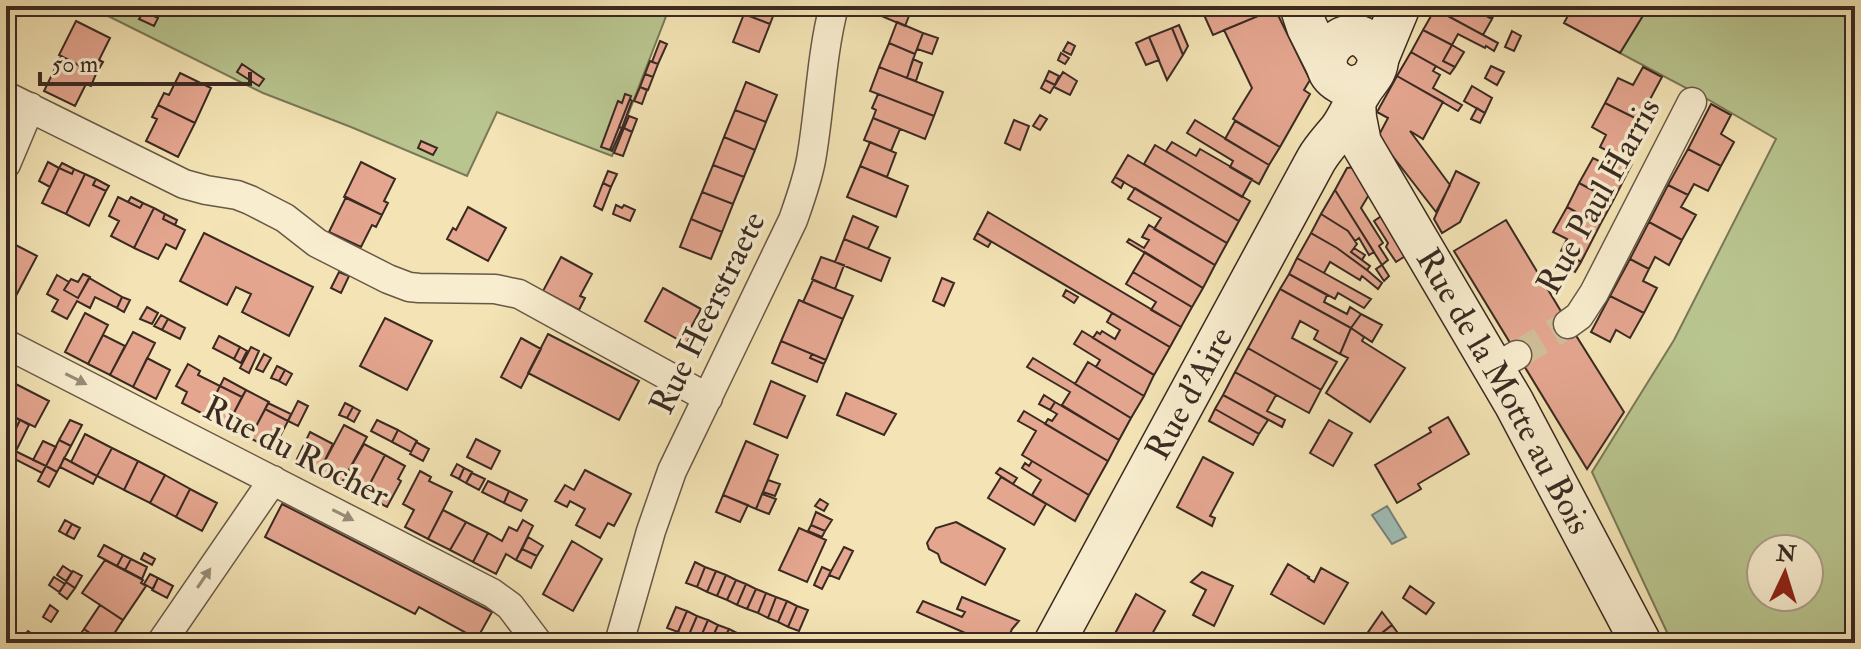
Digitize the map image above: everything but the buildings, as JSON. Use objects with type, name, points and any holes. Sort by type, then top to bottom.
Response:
[{"type":"street","name":"Rue Heerstraete","points":[[619,643],[658,508],[672,471],[801,198],[812,151],[827,36],[834,6]]},
{"type":"street","points":[[1302,6],[1317,21],[1347,91]]},
{"type":"street","name":"Rue d'Aire","points":[[1054,643],[1382,24],[1399,8]]},
{"type":"street","name":"Rue de la Motte au Bois","points":[[1347,91],[1506,362],[1530,432],[1641,643]]},
{"type":"street","points":[[6,164],[18,102],[184,184],[250,200],[285,218],[317,243],[398,283],[419,288],[495,289],[519,294],[708,398]]},
{"type":"street","name":"Rue Paul Harris","points":[[1568,324],[1579,316],[1594,293],[1692,102]]},
{"type":"street","name":"Rue du Rocher","points":[[6,344],[499,597],[510,606],[538,643]]},
{"type":"street","points":[[161,643],[273,480]]},
{"type":"green space","points":[[88,6],[670,6],[612,156],[497,112],[467,176],[263,93]]},
{"type":"green space","points":[[1648,6],[1855,6],[1855,643],[1672,643],[1592,472],[1674,340],[1776,139],[1620,53]]},
{"type":"water","points":[[1387,506],[1406,537],[1392,544],[1372,515]]},
{"type":"tunnel","points":[[1517,355],[1568,324]]}]
